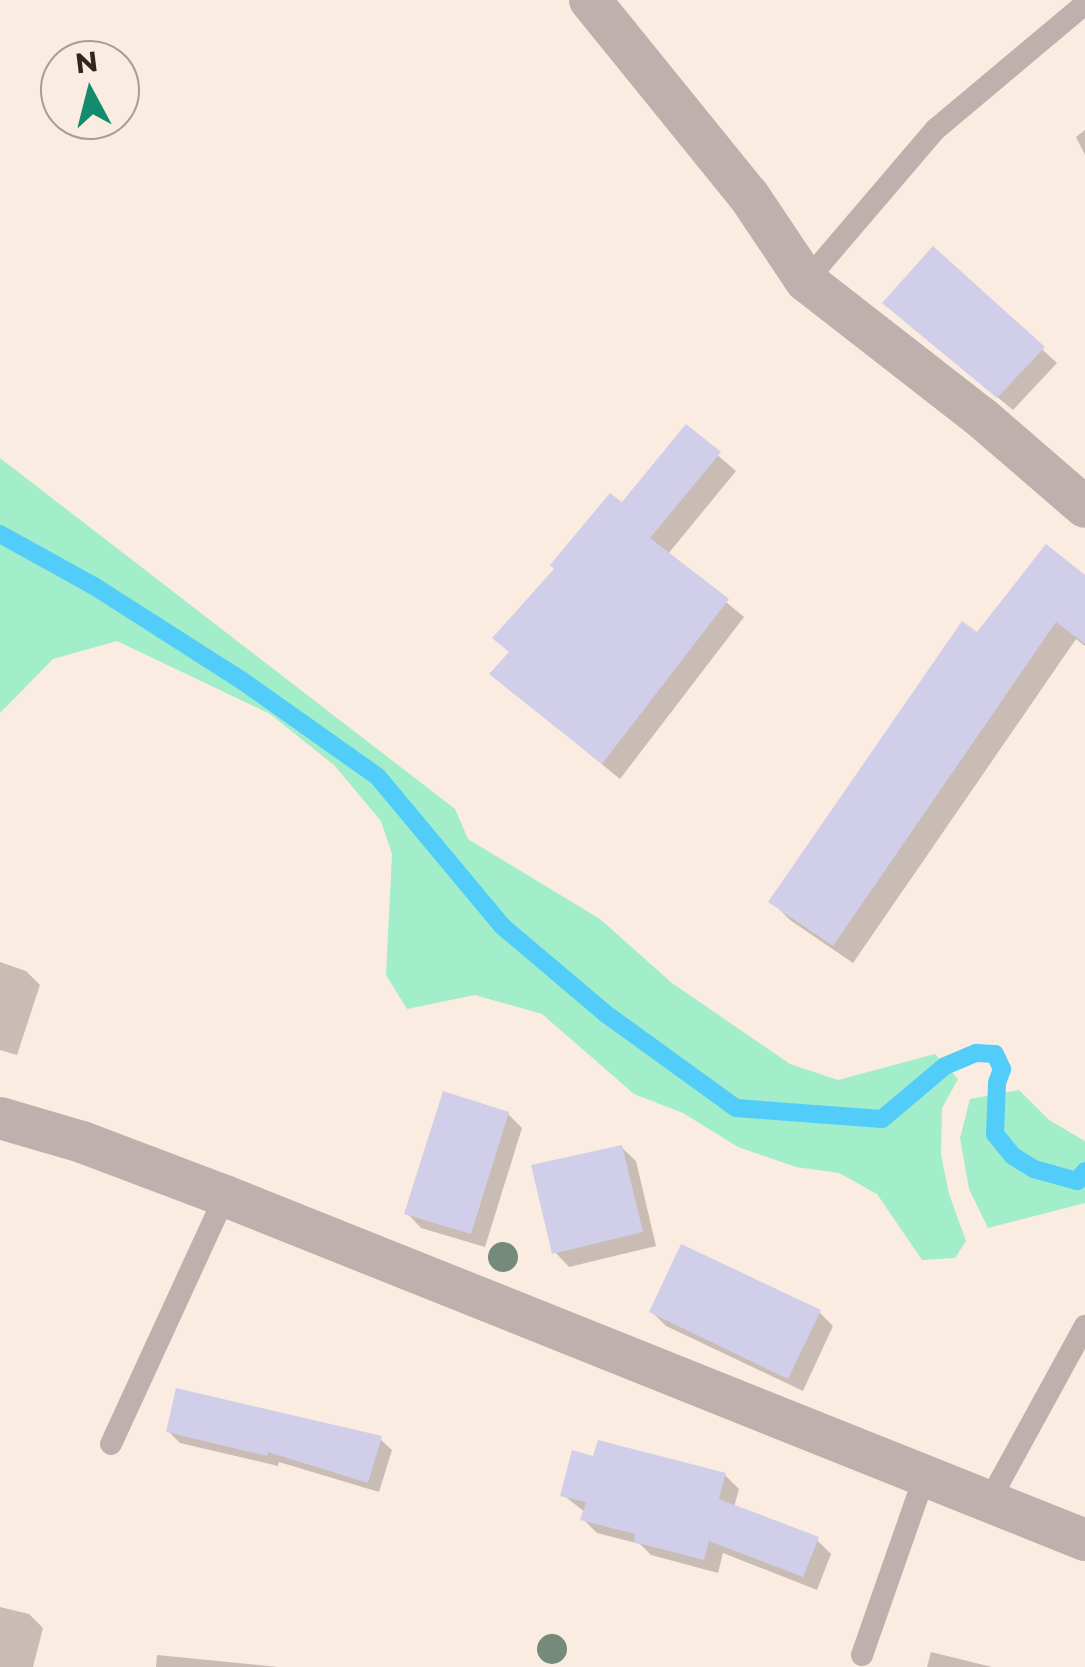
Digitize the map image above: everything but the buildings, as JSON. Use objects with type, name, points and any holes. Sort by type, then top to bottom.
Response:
[{"type":"street","points":[[590,0],[749,196],[806,282],[982,418],[1085,507]]},
{"type":"street","points":[[0,1118],[82,1142],[225,1196],[1085,1540]]},
{"type":"lane","points":[[806,282],[936,129],[1085,4]]},
{"type":"lane","points":[[111,1444],[225,1196]]},
{"type":"lane","points":[[988,1503],[1085,1326]]},
{"type":"lane","points":[[862,1656],[925,1475]]},
{"type":"green space","points":[[0,458],[455,809],[468,839],[600,919],[672,983],[790,1064],[838,1080],[935,1054],[958,1079],[942,1108],[941,1154],[949,1194],[966,1241],[955,1258],[922,1260],[877,1194],[839,1173],[796,1167],[738,1147],[683,1113],[634,1094],[542,1014],[475,995],[407,1009],[386,975],[392,854],[381,821],[334,765],[270,714],[117,641],[53,659],[0,713]]},
{"type":"green space","points":[[1019,1090],[1049,1120],[1085,1141],[1085,1203],[988,1228],[969,1189],[960,1138],[970,1099]]},
{"type":"waterway","points":[[0,534],[94,586],[244,682],[378,777],[502,926],[606,1014],[736,1108],[882,1119],[945,1066],[976,1053],[995,1054],[1002,1069],[997,1083],[995,1134],[1013,1156],[1034,1169],[1077,1181],[1085,1171]]}]
